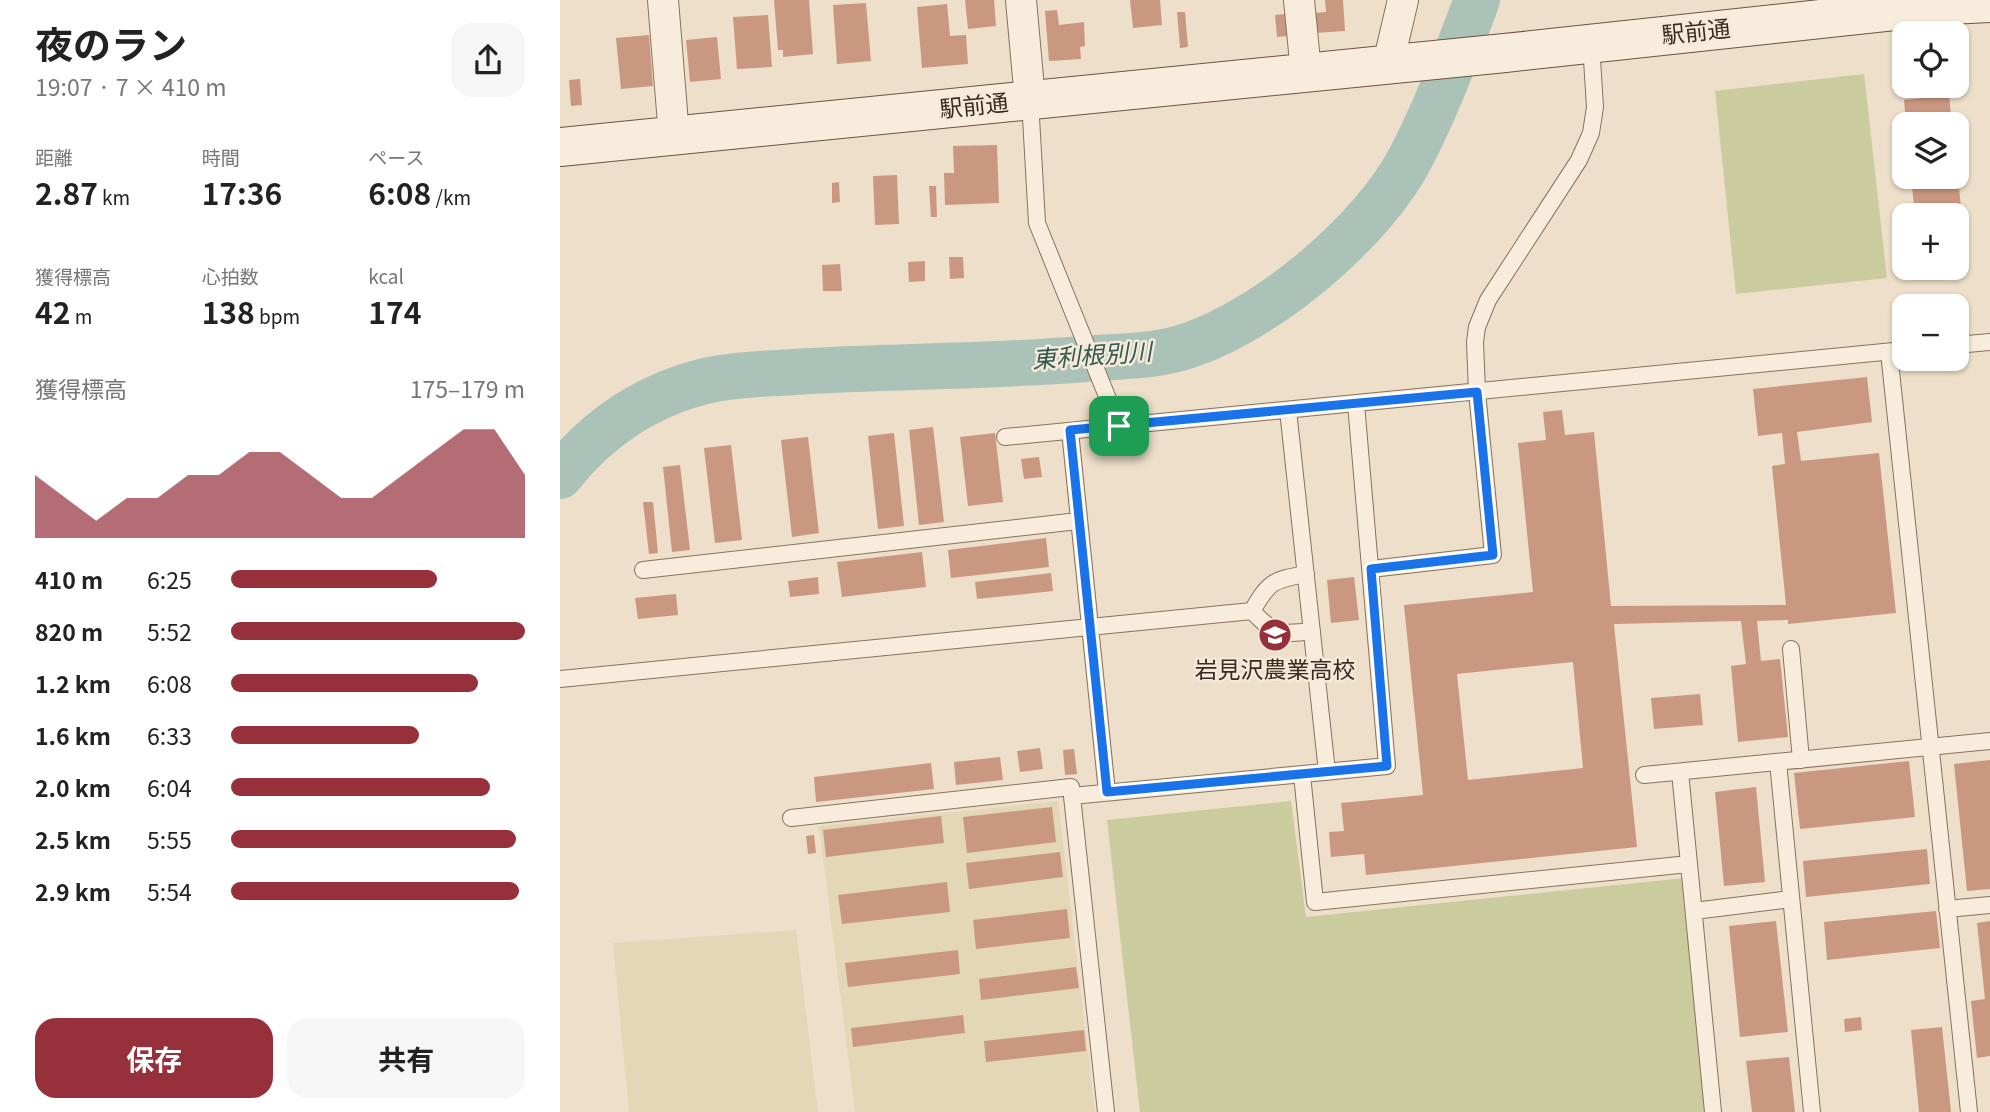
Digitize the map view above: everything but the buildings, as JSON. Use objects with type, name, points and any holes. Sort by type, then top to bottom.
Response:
[{"type":"street","points":[[663,0],[674,136]]},
{"type":"street","points":[[1021,0],[1030,100]]},
{"type":"street","points":[[1299,0],[1306,72]]},
{"type":"street","points":[[1395,63],[1403,0]]},
{"type":"street","name":"駅前通","points":[[560,147],[1505,54],[1591,44],[1760,13],[1990,3]]},
{"type":"lane","points":[[1371,569],[1493,555],[1477,392],[1477,327],[1488,300],[1578,160],[1591,133],[1595,107],[1591,44]]},
{"type":"lane","points":[[1030,100],[1037,223],[1119,426]]},
{"type":"lane","points":[[1969,344],[1990,342]]},
{"type":"lane","points":[[1005,437],[1892,351]]},
{"type":"lane","points":[[1898,371],[1930,748],[1969,1112]]},
{"type":"lane","points":[[1072,796],[1387,766],[1356,404]]},
{"type":"lane","points":[[1288,410],[1327,772]]},
{"type":"lane","points":[[1070,430],[1107,792]]},
{"type":"lane","points":[[643,570],[1078,522]]},
{"type":"lane","points":[[1252,611],[1270,583],[1279,578],[1306,574]]},
{"type":"lane","points":[[560,679],[1252,611]]},
{"type":"lane","points":[[1252,611],[1270,629],[1280,634],[1312,631]]},
{"type":"lane","points":[[1791,649],[1801,760]]},
{"type":"lane","points":[[1644,775],[1990,741]]},
{"type":"lane","points":[[1777,762],[1812,1112]]},
{"type":"lane","points":[[1680,772],[1713,1112]]},
{"type":"lane","points":[[1302,775],[1315,902],[1689,864]]},
{"type":"lane","points":[[791,818],[1071,788],[1106,1112]]},
{"type":"lane","points":[[1694,911],[1791,899]]},
{"type":"lane","points":[[1947,909],[1990,905]]},
{"type":"shaded area","points":[[1058,801],[1095,1112],[855,1112],[819,826]]},
{"type":"shaded area","points":[[796,930],[818,1112],[629,1112],[613,943]]},
{"type":"green space","points":[[1864,74],[1887,278],[1736,294],[1715,91]]},
{"type":"green space","points":[[1291,801],[1306,917],[1685,878],[1705,1112],[1140,1112],[1107,820]]},
{"type":"waterway","name":"東利根別川","points":[[560,476],[591,443],[626,415],[666,394],[710,380],[741,375],[1011,364],[1137,355],[1177,349],[1221,332],[1253,315],[1316,269],[1372,214],[1411,157],[1446,80],[1477,0]]},
{"type":"place","name":"岩見沢農業高校","points":[[1275,635]]},
{"type":"route","points":[[1477,392],[1493,555],[1371,569],[1387,766],[1107,792],[1070,430],[1119,426],[1477,392]]}]
